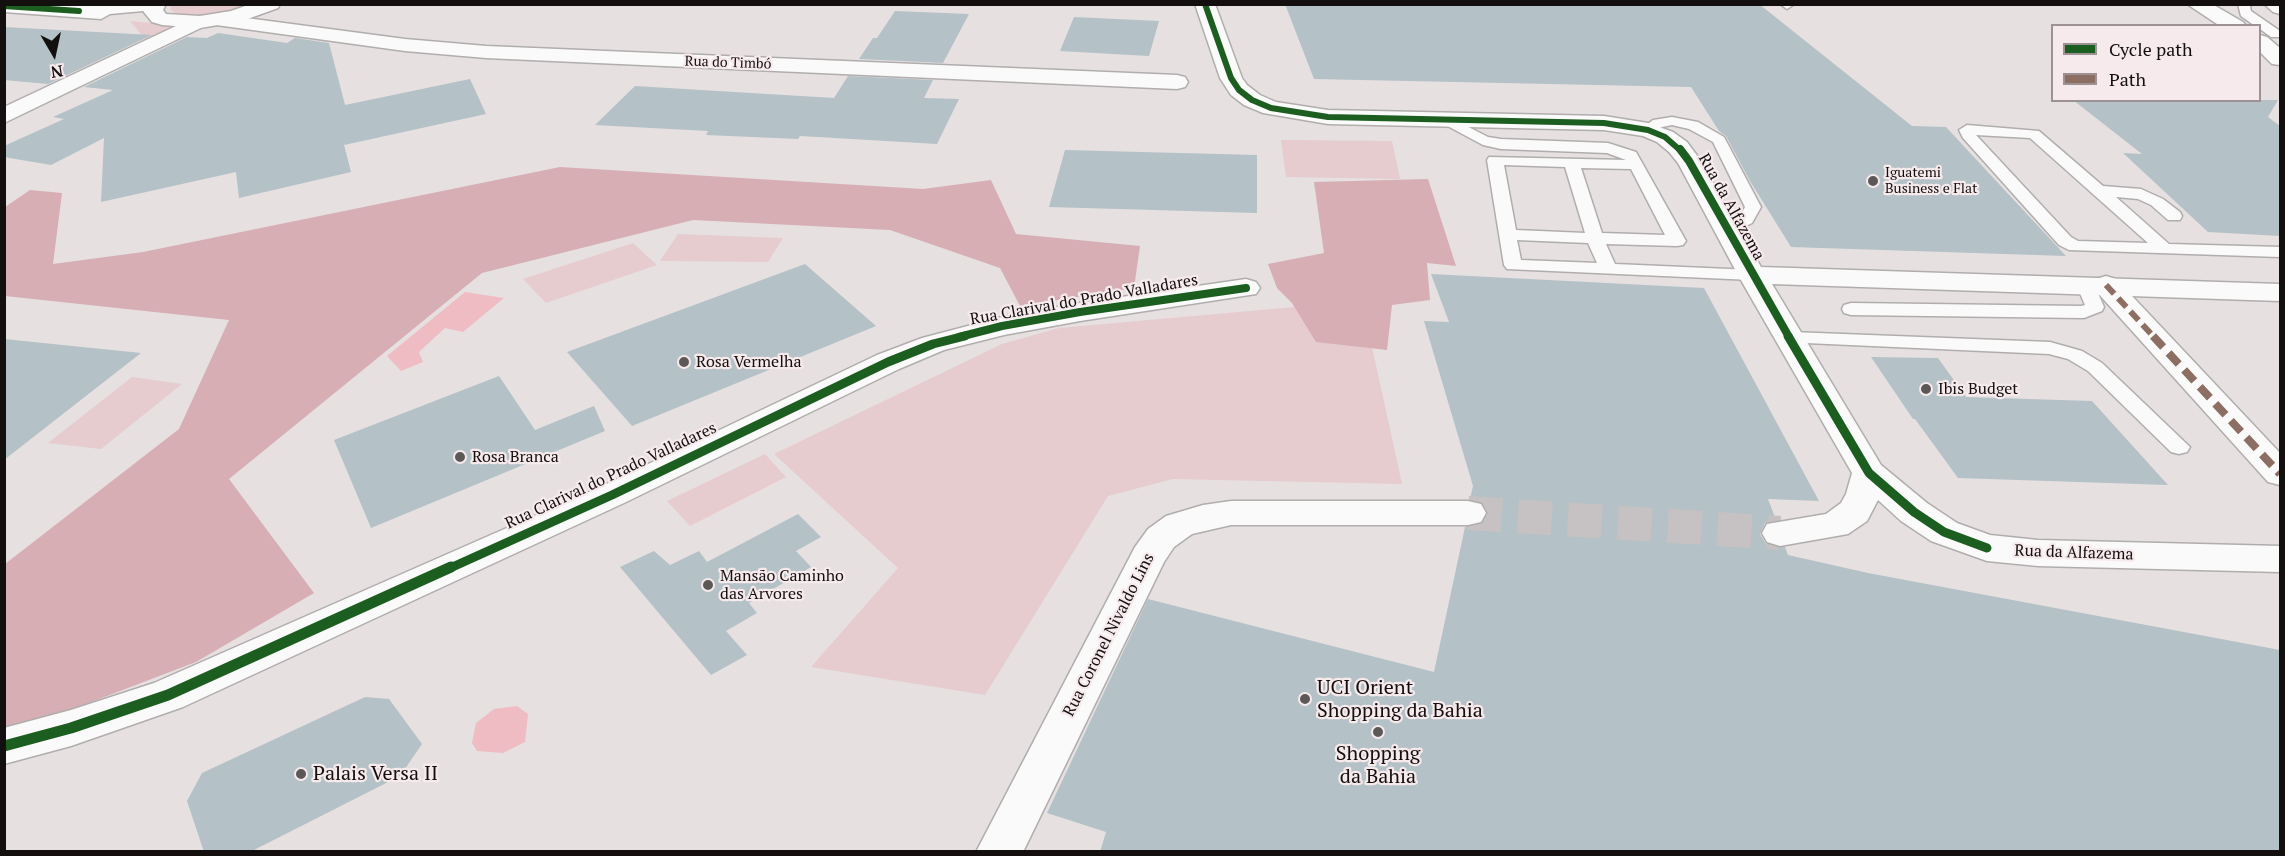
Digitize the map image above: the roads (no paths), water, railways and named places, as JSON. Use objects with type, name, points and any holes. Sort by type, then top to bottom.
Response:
[{"type":"street","points":[[4,6],[79,11],[158,11],[184,22],[208,21],[251,12],[271,4]]},
{"type":"street","name":"Rua da Alfazema","points":[[1205,4],[1231,78],[1239,90],[1252,100],[1271,108],[1328,117],[1604,123],[1648,130],[1665,137],[1678,147],[1689,161],[1752,275],[1869,473],[1914,512],[1944,532],[1987,548],[2038,553],[2280,559]]},
{"type":"street","points":[[2196,4],[2232,24]]},
{"type":"street","points":[[2273,4],[2280,8]]},
{"type":"street","name":"Rua do Timbó","points":[[251,12],[279,28]]},
{"type":"street","points":[[4,116],[208,21]]},
{"type":"street","name":"Rua do Timbó","points":[[208,21],[405,45],[486,52],[1177,82]]},
{"type":"street","points":[[2273,38],[2280,59]]},
{"type":"street","name":"Rua da Alfazema","points":[[1752,275],[2280,292]]},
{"type":"street","points":[[2095,285],[2280,474]]},
{"type":"street","name":"Rua Clarival do Prado Valladares","points":[[4,746],[71,728],[168,695],[612,495],[888,362],[933,344],[1002,326],[1246,288]]},
{"type":"street","points":[[1780,532],[1835,525],[1854,512],[1864,494],[1869,473]]},
{"type":"street","name":"Rua Coronel Nivaldo Lins","points":[[999,852],[1148,556],[1161,538],[1179,525],[1203,517],[1232,513],[1468,513]]},
{"type":"lane","points":[[2246,4],[2243,6],[2244,13],[2257,24]]},
{"type":"lane","points":[[2261,28],[2273,38]]},
{"type":"lane","points":[[1447,120],[1483,140],[1501,144],[1608,148],[1624,151],[1631,155],[1637,165],[1677,241],[1509,235]]},
{"type":"lane","points":[[1648,130],[1658,123],[1672,121],[1693,124],[1719,140],[1753,207],[1746,219],[1728,230]]},
{"type":"lane","points":[[2165,249],[2034,134],[1967,130],[1968,135],[2066,242],[2075,246],[2090,248],[2280,252]]},
{"type":"lane","points":[[1637,165],[1495,160],[1514,265],[1752,275]]},
{"type":"lane","points":[[1572,163],[1595,239],[1608,269]]},
{"type":"lane","points":[[2099,191],[2141,194],[2157,202],[2174,216]]},
{"type":"lane","points":[[1851,309],[2084,312],[2095,307],[2095,285]]},
{"type":"lane","points":[[1791,338],[2050,348],[2075,355],[2095,367],[2179,447]]},
{"type":"tunnel","points":[[1468,513],[1780,533]]},
{"type":"place","name":"Iguatemi Business e Flat","points":[[1873,181]]},
{"type":"place","name":"Rosa Vermelha","points":[[684,362]]},
{"type":"place","name":"Ibis Budget","points":[[1926,389]]},
{"type":"place","name":"Rosa Branca","points":[[460,457]]},
{"type":"place","name":"Mansão Caminho das Arvores","points":[[708,585]]},
{"type":"place","name":"UCI Orient Shopping da Bahia","points":[[1305,699]]},
{"type":"place","name":"Shopping da Bahia","points":[[1378,732]]},
{"type":"place","name":"Palais Versa II","points":[[301,774]]}]
